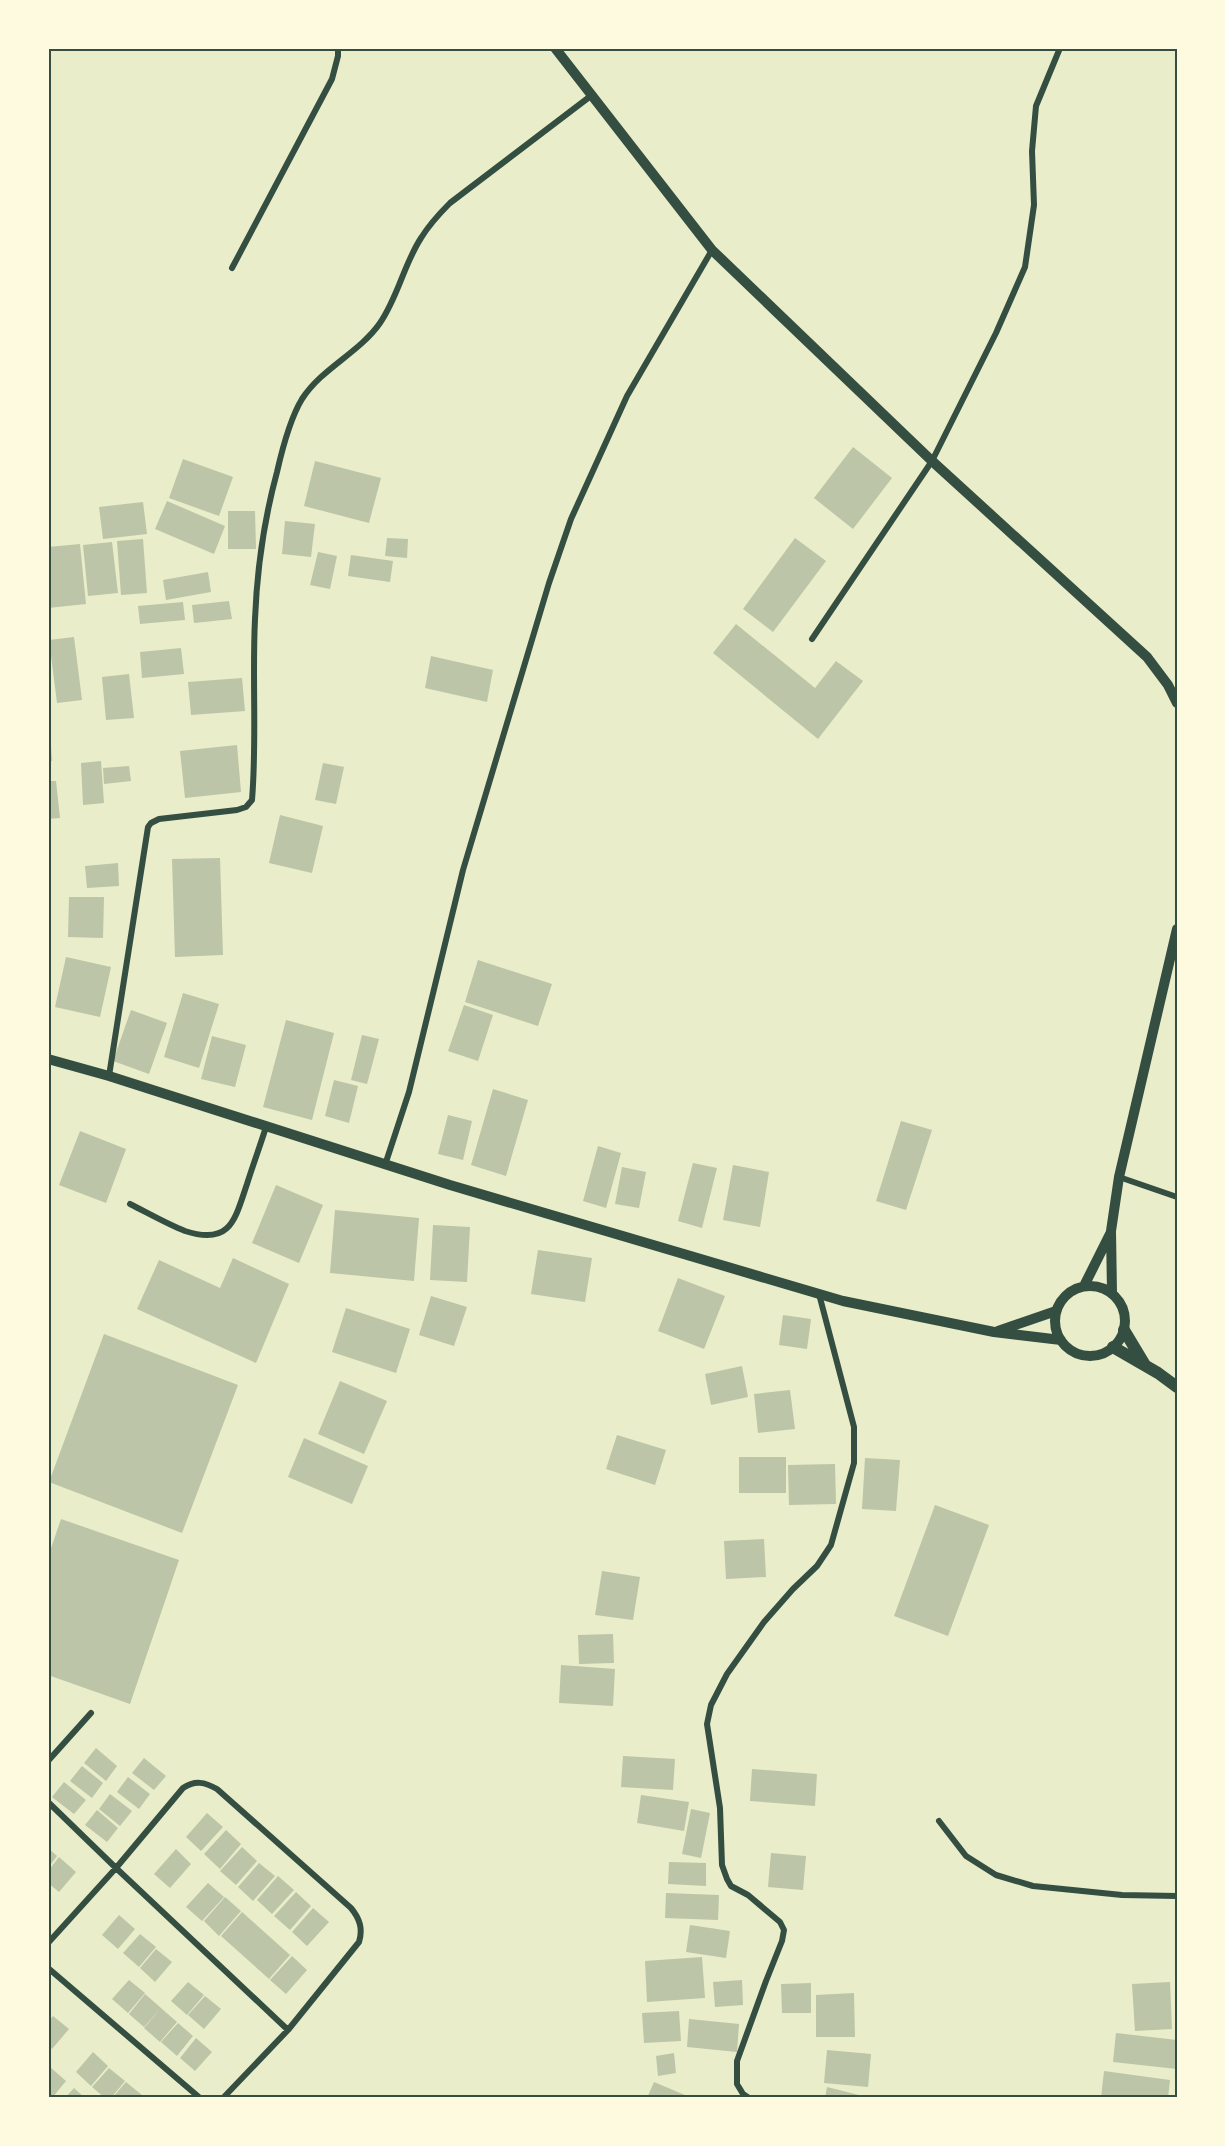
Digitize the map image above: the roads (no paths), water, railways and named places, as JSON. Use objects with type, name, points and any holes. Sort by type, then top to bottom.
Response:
[{"type":"main road","points":[[1124,1330],[1145,1366]]},
{"type":"main road","points":[[1113,1347],[1177,1387]]},
{"type":"street","points":[[232,268],[332,79],[337,63],[338,48]]},
{"type":"street","points":[[555,48],[712,250],[932,461],[1148,657],[1168,685],[1177,703]]},
{"type":"street","points":[[812,639],[932,461],[996,333],[1024,267],[1034,206],[1032,151],[1036,106],[1060,48]]},
{"type":"street","points":[[109,1076],[148,827],[151,822],[159,819],[237,810],[246,807],[252,800],[255,619],[260,557],[271,496],[284,446],[302,400],[324,374],[363,341],[379,324],[394,299],[420,239],[435,218],[450,203],[592,95]]},
{"type":"street","points":[[385,1165],[409,1092],[463,870],[549,583],[572,519],[627,396],[712,250]]},
{"type":"street","points":[[1112,1293],[1112,1231],[1119,1177],[1177,929]]},
{"type":"street","points":[[48,1059],[109,1076],[385,1165],[843,1301],[994,1332],[1061,1340]]},
{"type":"street","points":[[130,1204],[185,1231],[216,1235],[228,1228],[235,1220],[267,1127]]},
{"type":"street","points":[[1119,1177],[1177,1197]]},
{"type":"street","points":[[1084,1286],[1112,1231]]},
{"type":"street","points":[[1084,1286],[1104,1288],[1119,1300],[1123,1310],[1124,1330],[1113,1347],[1096,1355],[1086,1356],[1067,1348],[1056,1331],[1056,1311],[1066,1294],[1084,1286]]},
{"type":"street","points":[[749,2098],[743,2094],[737,2084],[737,2061],[765,1981],[782,1941],[784,1930],[780,1922],[748,1895],[731,1886],[727,1879],[722,1865],[720,1808],[707,1724],[711,1705],[727,1674],[764,1622],[793,1589],[818,1566],[831,1545],[854,1463],[854,1426],[819,1294]]},
{"type":"street","points":[[994,1332],[1056,1311]]},
{"type":"street","points":[[48,1761],[91,1713]]},
{"type":"street","points":[[48,1943],[116,1868],[183,1788],[199,1782],[217,1789],[351,1908],[358,1916],[361,1926],[358,1942],[288,2030],[223,2098]]},
{"type":"street","points":[[48,1802],[288,2030]]},
{"type":"street","points":[[939,1821],[966,1856],[996,1875],[1033,1886],[1122,1895],[1177,1896]]},
{"type":"street","points":[[48,1968],[200,2098]]}]
